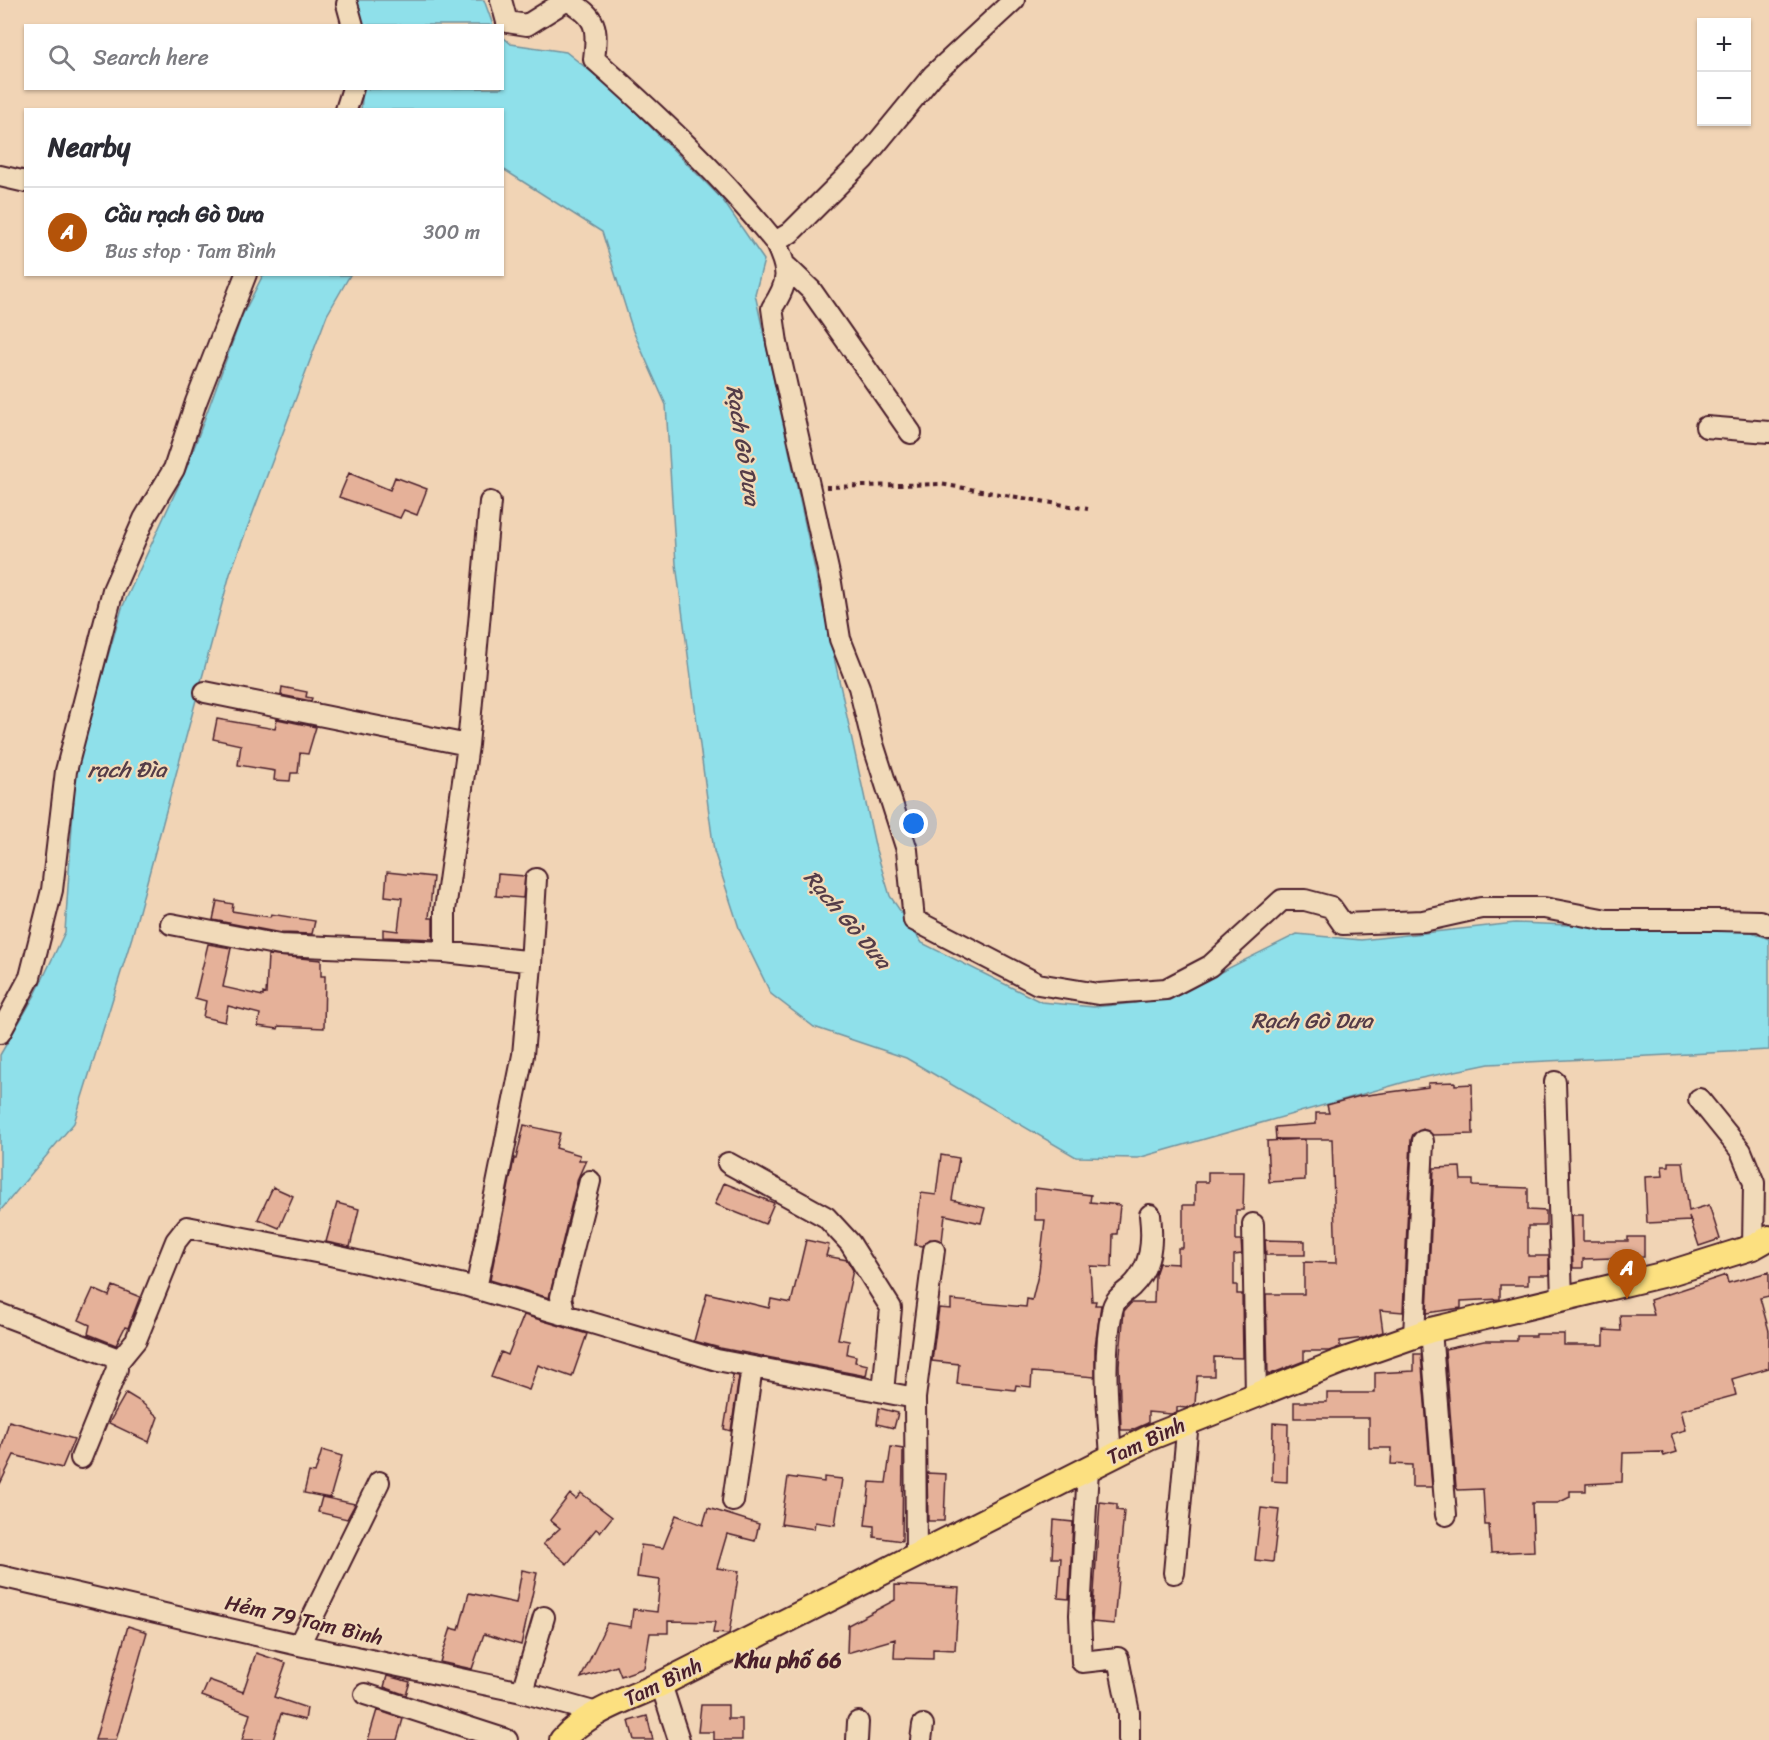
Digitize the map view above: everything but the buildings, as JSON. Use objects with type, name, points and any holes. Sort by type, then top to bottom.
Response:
[{"type":"main road","name":"Tam Bình","points":[[562,1740],[572,1728],[597,1713],[661,1684],[1111,1457],[1188,1421],[1339,1362],[1423,1333],[1670,1274],[1761,1242]]},
{"type":"street","points":[[501,0],[507,22],[527,25],[567,0],[582,9],[593,20],[594,59],[673,130],[746,206],[776,242],[787,267],[811,290],[911,433]]},
{"type":"street","points":[[776,242],[790,233],[864,159],[933,75],[1014,0]]},
{"type":"street","points":[[347,4],[352,24]]},
{"type":"street","points":[[347,108],[352,90]]},
{"type":"street","points":[[0,176],[24,182]]},
{"type":"street","points":[[787,267],[784,290],[772,308],[777,343],[810,487],[840,639],[859,687],[873,744],[907,850],[914,920],[1038,984],[1098,994],[1166,989],[1210,966],[1282,900],[1305,900],[1332,907],[1343,924],[1423,921],[1481,908],[1544,908],[1607,920],[1760,921],[1769,926]]},
{"type":"street","points":[[0,1034],[30,977],[52,890],[66,771],[82,718],[113,590],[144,519],[174,469],[196,402],[245,276]]},
{"type":"street","points":[[1706,427],[1769,432]]},
{"type":"street","points":[[445,952],[445,910],[468,745],[490,502]]},
{"type":"street","points":[[205,692],[468,745]]},
{"type":"street","points":[[476,1288],[523,1055],[536,879]]},
{"type":"street","points":[[171,924],[280,945],[445,952],[526,961],[531,965]]},
{"type":"street","points":[[1555,1082],[1562,1299]]},
{"type":"street","points":[[1699,1099],[1742,1151],[1754,1183],[1761,1242]]},
{"type":"street","points":[[1423,1141],[1423,1333],[1446,1515]]},
{"type":"street","points":[[728,1163],[826,1216],[850,1243],[891,1308],[883,1392]]},
{"type":"street","points":[[565,1315],[561,1297],[590,1181]]},
{"type":"street","points":[[1111,1457],[1107,1371],[1112,1310],[1116,1300],[1144,1271],[1153,1240],[1150,1215]]},
{"type":"street","points":[[1253,1224],[1256,1396]]},
{"type":"street","points":[[81,1458],[118,1362],[136,1340],[176,1241],[187,1227],[326,1254],[476,1288],[717,1360],[915,1398]]},
{"type":"street","points":[[916,1555],[915,1398],[934,1250]]},
{"type":"street","points":[[0,1314],[111,1354],[118,1362]]},
{"type":"street","points":[[733,1501],[752,1367]]},
{"type":"street","points":[[1174,1573],[1188,1421]]},
{"type":"street","points":[[1088,1469],[1080,1615],[1082,1662],[1118,1658],[1129,1713],[1129,1740]]},
{"type":"street","points":[[299,1645],[379,1482]]},
{"type":"street","name":"Hẻm 79 Tam Bình","points":[[0,1576],[299,1645],[522,1692],[597,1713]]},
{"type":"street","points":[[522,1692],[544,1617]]},
{"type":"street","points":[[661,1684],[678,1740]]},
{"type":"street","points":[[365,1694],[507,1740]]},
{"type":"path","points":[[810,487],[940,484],[1088,509]]},
{"type":"water","points":[[355,0],[484,0],[493,24],[362,24]]},
{"type":"water","name":"Rạch Gò Dưa","points":[[504,38],[511,44],[566,52],[614,90],[722,199],[764,260],[755,294],[876,850],[890,896],[922,943],[1041,1002],[1094,1007],[1135,1003],[1175,995],[1297,934],[1361,940],[1515,923],[1752,932],[1769,939],[1769,1050],[1489,1064],[1412,1080],[1138,1158],[1076,1157],[906,1058],[814,1027],[771,994],[740,931],[714,851],[676,564],[666,405],[633,331],[602,232],[504,170],[504,108],[361,108],[363,90],[504,90]]},
{"type":"water","name":"rạch Đìa","points":[[262,276],[349,276],[327,315],[230,574],[132,937],[74,1123],[0,1211],[0,1055],[35,995],[65,932],[76,765],[122,608],[187,467],[242,316]]},
{"type":"place","name":"Cầu rạch Gò Dưa","points":[[1627,1299]]},
{"type":"district","name":"Khu phố 66","points":[[788,1660]]}]
